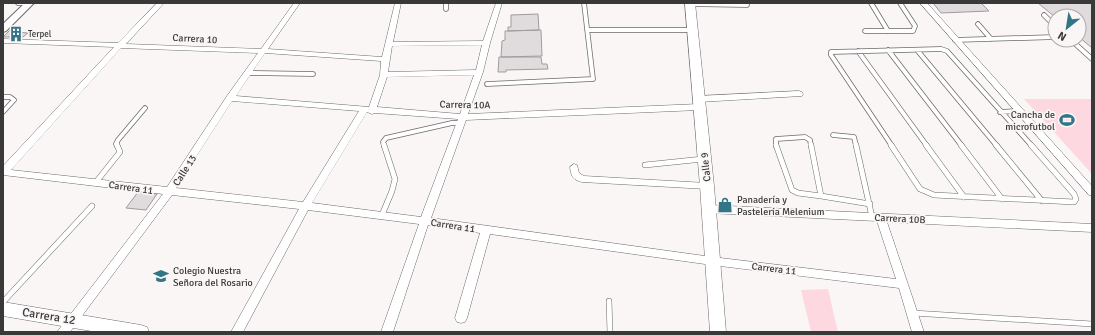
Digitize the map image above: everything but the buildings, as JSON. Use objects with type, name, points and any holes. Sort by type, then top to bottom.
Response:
[{"type":"main road","name":"Calle 9","points":[[690,4],[705,158],[718,332]]},
{"type":"main road","name":"Carrera 12","points":[[3,309],[67,326],[142,332]]},
{"type":"street","points":[[3,29],[30,3]]},
{"type":"street","points":[[3,172],[120,44],[161,3]]},
{"type":"street","name":"Calle 13","points":[[67,326],[169,192],[230,98],[297,3]]},
{"type":"street","points":[[237,332],[306,206],[368,110],[384,74],[385,59],[398,3]]},
{"type":"street","points":[[387,332],[425,220],[479,72],[486,43],[499,3]]},
{"type":"street","points":[[923,3],[1092,192]]},
{"type":"street","name":"Carrera 10","points":[[3,41],[120,44],[385,59]]},
{"type":"street","points":[[389,44],[486,43]]},
{"type":"street","points":[[384,74],[479,72]]},
{"type":"street","name":"Carrera 10A","points":[[230,98],[461,120],[699,103],[799,94]]},
{"type":"street","points":[[574,167],[575,175],[582,179],[707,186]]},
{"type":"street","name":"Carrera 11","points":[[3,172],[425,220],[486,230],[712,261],[903,284]]},
{"type":"street","name":"Carrera 10B","points":[[708,209],[1092,228]]},
{"type":"street","points":[[876,217],[903,284],[918,332]]},
{"type":"street","points":[[461,318],[486,230]]},
{"type":"lane","points":[[18,3],[30,3]]},
{"type":"lane","points":[[446,3],[446,9]]},
{"type":"lane","points":[[487,84],[593,79],[584,3]]},
{"type":"lane","points":[[870,3],[888,31]]},
{"type":"lane","points":[[865,31],[913,31],[916,26],[900,3]]},
{"type":"lane","points":[[690,4],[747,5]]},
{"type":"lane","points":[[1044,15],[1047,18]]},
{"type":"lane","points":[[978,24],[991,39]]},
{"type":"lane","points":[[587,30],[692,30]]},
{"type":"lane","points":[[955,40],[1047,37]]},
{"type":"lane","points":[[1079,48],[1092,59]]},
{"type":"lane","points":[[941,49],[947,51],[1074,194],[1076,199],[1074,202],[934,195],[920,189],[831,55],[831,52],[833,51],[888,50],[941,49]]},
{"type":"lane","points":[[888,50],[1002,199]]},
{"type":"lane","points":[[917,50],[1042,201]]},
{"type":"lane","points":[[858,51],[964,197]]},
{"type":"lane","points":[[248,73],[314,74]]},
{"type":"lane","points":[[3,97],[10,97],[14,100],[3,112]]},
{"type":"lane","points":[[96,182],[120,152],[116,144],[118,140],[145,108]]},
{"type":"lane","points":[[1000,112],[1020,111]]},
{"type":"lane","points":[[382,215],[392,191],[395,178],[383,142],[386,138],[461,120]]},
{"type":"lane","points":[[833,135],[854,137],[870,204],[876,217]]},
{"type":"lane","points":[[821,196],[810,140],[805,137],[776,139],[775,143],[792,190],[798,193],[870,204]]},
{"type":"lane","points":[[645,165],[705,158]]},
{"type":"lane","points":[[3,302],[92,206]]},
{"type":"lane","points":[[609,302],[610,332]]},
{"type":"lane","points":[[913,313],[1092,324]]},
{"type":"shaded area","points":[[1024,99],[1092,99],[1092,174]]},
{"type":"shaded area","points":[[828,289],[838,332],[811,332],[801,290]]},
{"type":"place","name":"Terpel","points":[[16,34]]},
{"type":"place","name":"Cancha de microfutbol","points":[[1067,120]]},
{"type":"place","name":"Panadería y Pastelería Melenium","points":[[725,205]]},
{"type":"place","name":"Colegio Nuestra Señora del Rosario","points":[[161,276]]}]
